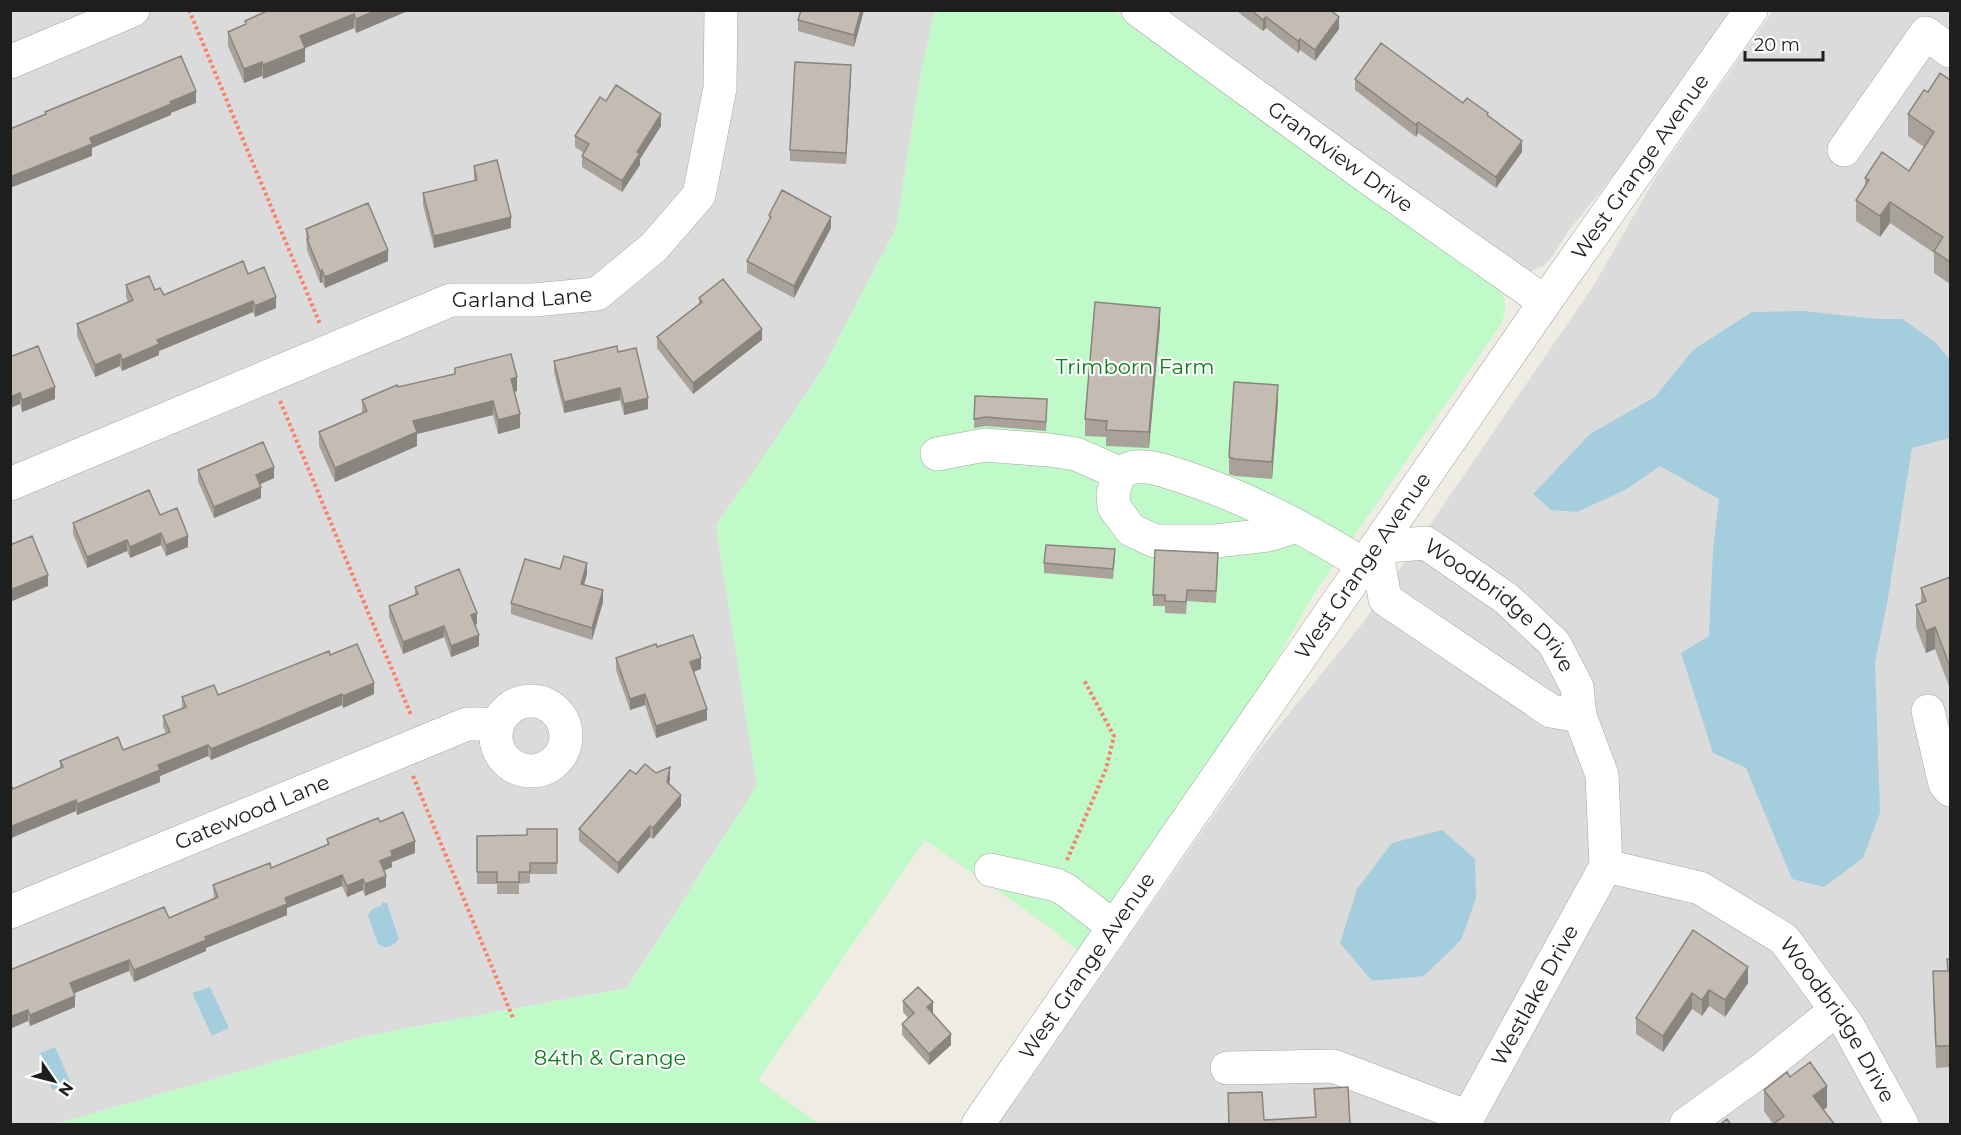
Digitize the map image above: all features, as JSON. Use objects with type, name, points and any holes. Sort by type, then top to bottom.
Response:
[{"type":"street","points":[[10,62],[134,10]]},
{"type":"street","name":"Garland Lane","points":[[10,484],[451,300],[534,300],[597,294],[654,247],[699,195],[720,88],[721,10]]},
{"type":"street","name":"Grandview Drive","points":[[1138,10],[1370,179],[1545,302]]},
{"type":"street","name":"West Grange Avenue","points":[[978,1125],[1545,302],[1751,10]]},
{"type":"street","points":[[1844,150],[1926,33],[1950,51]]},
{"type":"street","points":[[937,454],[985,445],[1076,454],[1119,473],[1134,467],[1153,467],[1209,485],[1328,542],[1370,556]]},
{"type":"street","points":[[1119,473],[1113,494],[1114,507],[1131,530],[1155,540],[1216,541],[1268,535],[1297,526]]},
{"type":"street","name":"Woodbridge Drive","points":[[1580,716],[1551,711],[1385,599],[1370,556],[1426,543],[1507,599],[1554,644],[1577,687],[1580,716],[1602,775],[1606,866],[1700,888],[1784,939],[1848,1026],[1902,1125]]},
{"type":"street","points":[[1928,711],[1945,784],[1950,790]]},
{"type":"street","name":"Gatewood Lane","points":[[10,912],[467,724],[484,724],[497,728]]},
{"type":"street","name":"Westlake Drive","points":[[1466,1121],[1606,866]]},
{"type":"street","points":[[991,870],[1056,885],[1066,890],[1114,927]]},
{"type":"street","points":[[1686,1125],[1760,1071],[1836,1010]]},
{"type":"street","points":[[1227,1068],[1333,1066],[1466,1121]]},
{"type":"path","points":[[189,10],[331,350]]},
{"type":"path","points":[[277,395],[413,746],[467,910],[513,1018]]},
{"type":"path","points":[[1056,885],[1106,769],[1114,736],[1084,680]]},
{"type":"shaded area","points":[[10,11],[935,11],[921,72],[896,228],[821,372],[716,526],[757,785],[627,988],[365,1036],[55,1124],[11,1124]]},
{"type":"shaded area","points":[[1156,11],[1737,11],[1628,158],[1569,230],[1551,258],[1543,266],[1530,272]]},
{"type":"shaded area","points":[[1773,11],[1950,11],[1950,1124],[998,1124],[1257,753],[1362,624],[1594,285],[1657,175]]},
{"type":"green space","name":"Trimborn Farm","points":[[935,11],[1114,11],[1495,282],[1505,304],[1500,326],[1315,592],[1250,706],[1079,951],[1041,921],[925,840],[758,1080],[819,1124],[55,1124],[365,1036],[627,988],[757,785],[716,526],[821,372],[896,228],[921,72]]},
{"type":"water","points":[[1804,311],[1877,319],[1902,319],[1935,342],[1950,359],[1950,438],[1912,448],[1887,604],[1875,662],[1880,813],[1863,858],[1824,887],[1792,879],[1746,768],[1713,753],[1681,653],[1709,636],[1713,549],[1719,499],[1660,466],[1625,490],[1577,512],[1551,510],[1533,494],[1590,434],[1655,397],[1693,350],[1752,312]]},
{"type":"water","points":[[1442,830],[1475,859],[1476,898],[1461,940],[1424,976],[1372,981],[1340,943],[1357,889],[1392,843]]},
{"type":"water","points":[[382,902],[387,903],[399,939],[387,947],[378,944],[368,916],[372,909],[381,906]]},
{"type":"water","points":[[210,987],[229,1028],[212,1036],[192,993]]},
{"type":"water","points":[[55,1047],[71,1083],[52,1090],[38,1054]]},
{"type":"building","points":[[269,10],[377,10],[356,19],[354,14],[300,36],[305,48],[263,65],[262,62],[244,69],[228,32]]},
{"type":"building","points":[[801,10],[861,10],[854,35],[798,20]]},
{"type":"building","points":[[1251,10],[1330,10],[1339,17],[1315,50],[1300,39],[1298,41],[1266,17],[1263,20]]},
{"type":"building","points":[[1381,43],[1463,103],[1467,98],[1522,141],[1496,177],[1418,122],[1416,125],[1355,79]]},
{"type":"building","points":[[181,56],[196,91],[90,138],[92,144],[10,177],[10,129],[46,114],[45,112]]},
{"type":"building","points":[[795,62],[851,65],[846,153],[790,150]]},
{"type":"building","points":[[1940,73],[1950,80],[1950,262],[1934,251],[1943,237],[1890,202],[1880,216],[1856,200],[1869,180],[1865,178],[1882,152],[1909,171],[1934,132],[1908,114],[1924,90],[1928,92]]},
{"type":"building","points":[[616,85],[661,114],[622,181],[582,156],[589,144],[575,136],[600,97],[606,101]]},
{"type":"building","points":[[497,160],[511,217],[434,236],[423,193],[477,180],[474,166]]},
{"type":"building","points":[[782,190],[831,217],[794,286],[747,261],[771,217],[769,215]]},
{"type":"building","points":[[368,203],[388,250],[325,277],[322,270],[320,271],[307,239],[309,238],[306,229]]},
{"type":"building","points":[[243,261],[248,274],[264,267],[276,297],[255,306],[253,301],[157,340],[159,344],[122,360],[120,354],[95,365],[77,324],[133,300],[126,285],[149,276],[155,290],[160,288],[164,295]]},
{"type":"building","points":[[723,279],[762,329],[693,383],[657,337],[702,302],[699,298]]},
{"type":"building","points":[[1095,302],[1160,308],[1149,432],[1106,430],[1107,421],[1085,419]]},
{"type":"building","points":[[38,346],[55,387],[22,400],[20,393],[10,397],[10,357]]},
{"type":"building","points":[[617,346],[618,352],[636,348],[648,398],[624,404],[620,388],[564,402],[554,361]]},
{"type":"building","points":[[511,354],[517,377],[511,379],[520,414],[498,420],[493,401],[413,421],[417,432],[335,468],[319,432],[367,411],[362,400],[397,385],[398,387],[455,374],[455,368]]},
{"type":"building","points":[[1234,382],[1278,385],[1272,462],[1229,457]]},
{"type":"building","points":[[975,396],[1047,399],[1046,422],[986,417],[974,419]]},
{"type":"building","points":[[263,442],[274,467],[256,475],[261,487],[214,507],[198,470]]},
{"type":"building","points":[[149,490],[160,515],[177,508],[188,536],[166,545],[161,533],[130,547],[127,540],[87,557],[73,523]]},
{"type":"building","points":[[32,536],[48,575],[10,590],[10,545]]},
{"type":"building","points":[[1046,545],[1115,549],[1113,569],[1044,563]]},
{"type":"building","points":[[1155,550],[1218,553],[1216,591],[1187,590],[1186,602],[1165,601],[1165,595],[1153,595]]},
{"type":"building","points":[[564,556],[587,563],[581,584],[603,590],[592,628],[511,603],[525,559],[560,569]]},
{"type":"building","points":[[459,569],[477,613],[471,615],[479,635],[451,646],[444,626],[403,642],[389,606],[418,594],[415,587]]},
{"type":"building","points":[[1950,577],[1950,667],[1935,627],[1926,631],[1916,605],[1926,601],[1921,588]]},
{"type":"building","points":[[693,635],[701,658],[690,662],[707,709],[656,726],[645,694],[630,699],[616,658],[656,644],[657,647]]},
{"type":"building","points":[[357,644],[374,683],[343,696],[342,694],[211,749],[208,745],[158,765],[160,770],[77,804],[76,800],[10,827],[10,784],[13,789],[63,767],[60,761],[118,737],[123,750],[170,732],[163,716],[186,707],[182,697],[214,685],[218,695],[329,651],[330,655]]},
{"type":"building","points":[[645,764],[656,773],[670,767],[667,782],[681,795],[653,828],[650,826],[618,863],[579,829],[630,770],[636,774]]},
{"type":"building","points":[[403,812],[415,841],[391,851],[392,856],[380,861],[386,876],[365,884],[363,879],[347,886],[342,875],[285,898],[287,904],[205,937],[206,940],[134,970],[129,960],[70,983],[75,996],[30,1015],[28,1010],[10,1017],[10,970],[164,907],[169,918],[218,897],[213,885],[270,863],[271,868],[329,844],[327,839],[378,818],[380,822]]},
{"type":"building","points":[[527,829],[557,829],[557,863],[530,863],[530,872],[519,872],[519,882],[497,882],[497,872],[477,872],[477,836],[527,835]]},
{"type":"building","points":[[1693,930],[1748,967],[1725,1000],[1709,990],[1702,1000],[1692,993],[1663,1036],[1636,1018]]},
{"type":"building","points":[[1947,959],[1950,959],[1950,1046],[1936,1046],[1933,971],[1948,971]]},
{"type":"building","points":[[918,987],[933,1002],[927,1007],[951,1034],[929,1054],[902,1024],[914,1013],[903,1001]]},
{"type":"building","points":[[1810,1062],[1827,1086],[1813,1096],[1835,1125],[1772,1125],[1784,1116],[1764,1090],[1787,1072],[1790,1077]]},
{"type":"building","points":[[1348,1087],[1350,1125],[1229,1125],[1228,1093],[1262,1092],[1264,1120],[1316,1117],[1314,1089]]},
{"type":"building","points":[[1727,1119],[1731,1125],[1719,1125]]},
{"type":"park label","name":"84th & Grange","points":[[610,1058]]}]
